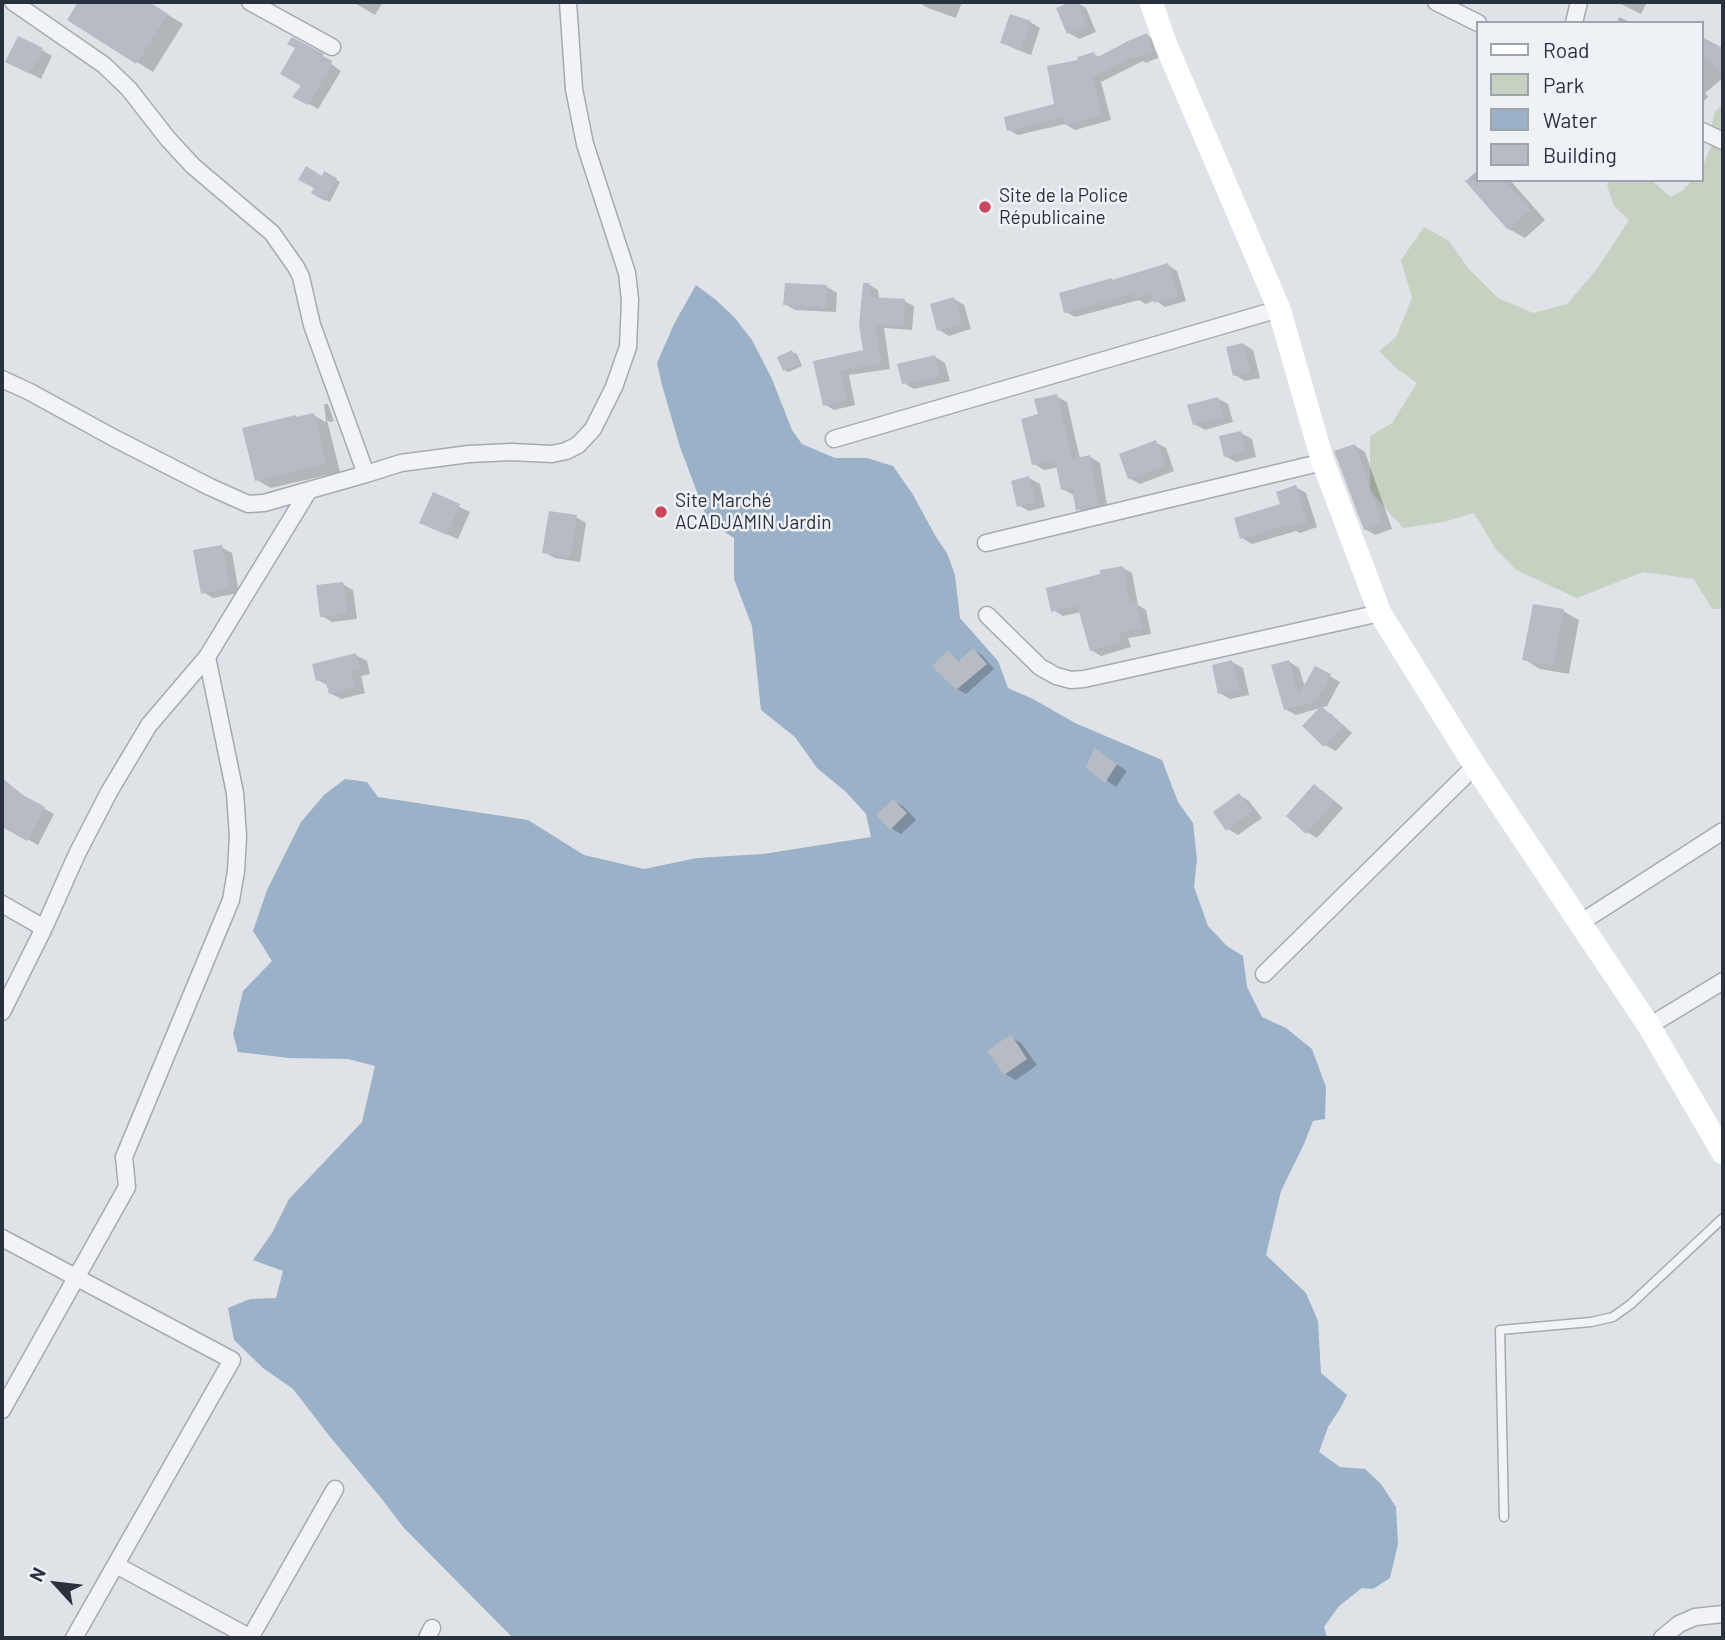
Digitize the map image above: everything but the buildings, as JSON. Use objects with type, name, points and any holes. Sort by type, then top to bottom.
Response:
[{"type":"street","points":[[14,2],[104,65],[129,89],[193,166],[272,233],[300,276],[312,325],[366,474]]},
{"type":"street","points":[[250,2],[332,47]]},
{"type":"street","points":[[2,379],[248,504],[264,503],[401,463],[469,454],[552,453],[566,451],[578,445],[593,429],[614,387],[628,347],[630,300],[627,273],[585,144],[574,89],[568,2]]},
{"type":"street","points":[[1151,2],[1166,45],[1279,309],[1323,462],[1380,613],[1475,766],[1649,1026],[1721,1143]]},
{"type":"street","points":[[1436,2],[1476,22]]},
{"type":"street","points":[[1574,21],[1579,2]]},
{"type":"street","points":[[1704,132],[1723,141]]},
{"type":"street","points":[[834,439],[1279,309]]},
{"type":"street","points":[[986,543],[1323,462]]},
{"type":"street","points":[[2,1012],[109,792],[149,724],[206,657],[309,490]]},
{"type":"street","points":[[987,615],[1040,667],[1056,676],[1071,680],[1380,613]]},
{"type":"street","points":[[2,1410],[127,1187],[124,1157],[231,900],[238,836],[235,793],[206,657]]},
{"type":"street","points":[[1264,974],[1475,766]]},
{"type":"street","points":[[1580,923],[1723,831]]},
{"type":"street","points":[[2,904],[44,928]]},
{"type":"street","points":[[1649,1026],[1723,981]]},
{"type":"street","points":[[2,1238],[233,1360],[74,1638]]},
{"type":"street","points":[[116,1565],[250,1638],[335,1489]]},
{"type":"street","points":[[1662,1638],[1679,1624],[1695,1617],[1723,1614]]},
{"type":"lane","points":[[1504,1517],[1500,1331],[1591,1322],[1613,1317],[1631,1304],[1723,1218]]},
{"type":"green space","points":[[1723,104],[1723,609],[1712,609],[1694,579],[1643,572],[1577,598],[1516,570],[1495,548],[1474,513],[1443,522],[1403,528],[1370,491],[1370,436],[1392,423],[1417,383],[1379,351],[1396,337],[1412,298],[1401,260],[1424,227],[1449,241],[1468,268],[1498,298],[1533,313],[1567,304],[1597,269],[1629,220],[1614,206],[1607,186],[1609,182],[1653,182],[1671,197],[1690,182],[1704,182],[1704,163],[1714,140],[1711,129],[1714,113]]},
{"type":"water","points":[[696,285],[735,318],[752,340],[772,379],[792,430],[802,444],[835,458],[867,458],[893,466],[947,553],[955,575],[960,618],[998,661],[1008,688],[1075,723],[1162,760],[1178,802],[1193,823],[1197,859],[1194,887],[1208,926],[1227,946],[1243,956],[1247,987],[1262,1017],[1286,1028],[1312,1049],[1326,1087],[1325,1119],[1313,1121],[1281,1191],[1266,1255],[1306,1293],[1318,1321],[1321,1373],[1347,1395],[1328,1427],[1319,1452],[1340,1467],[1365,1469],[1381,1484],[1396,1507],[1398,1544],[1390,1578],[1373,1589],[1362,1588],[1339,1606],[1324,1627],[1327,1638],[513,1638],[404,1528],[293,1389],[263,1368],[234,1340],[228,1308],[250,1299],[276,1298],[283,1271],[253,1260],[272,1233],[289,1199],[362,1122],[375,1066],[348,1059],[289,1058],[238,1052],[233,1034],[243,991],[272,961],[253,931],[267,890],[301,822],[324,795],[345,779],[367,782],[378,797],[528,820],[584,855],[644,869],[697,858],[763,854],[871,837],[866,814],[846,792],[817,768],[795,737],[761,710],[752,626],[734,579],[734,538],[708,521],[680,447],[657,363],[674,324]]},
{"type":"place","name":"Site de la Police Républicaine","points":[[985,207]]},
{"type":"place","name":"Site Marché ACADJAMIN Jardin","points":[[661,512]]}]
